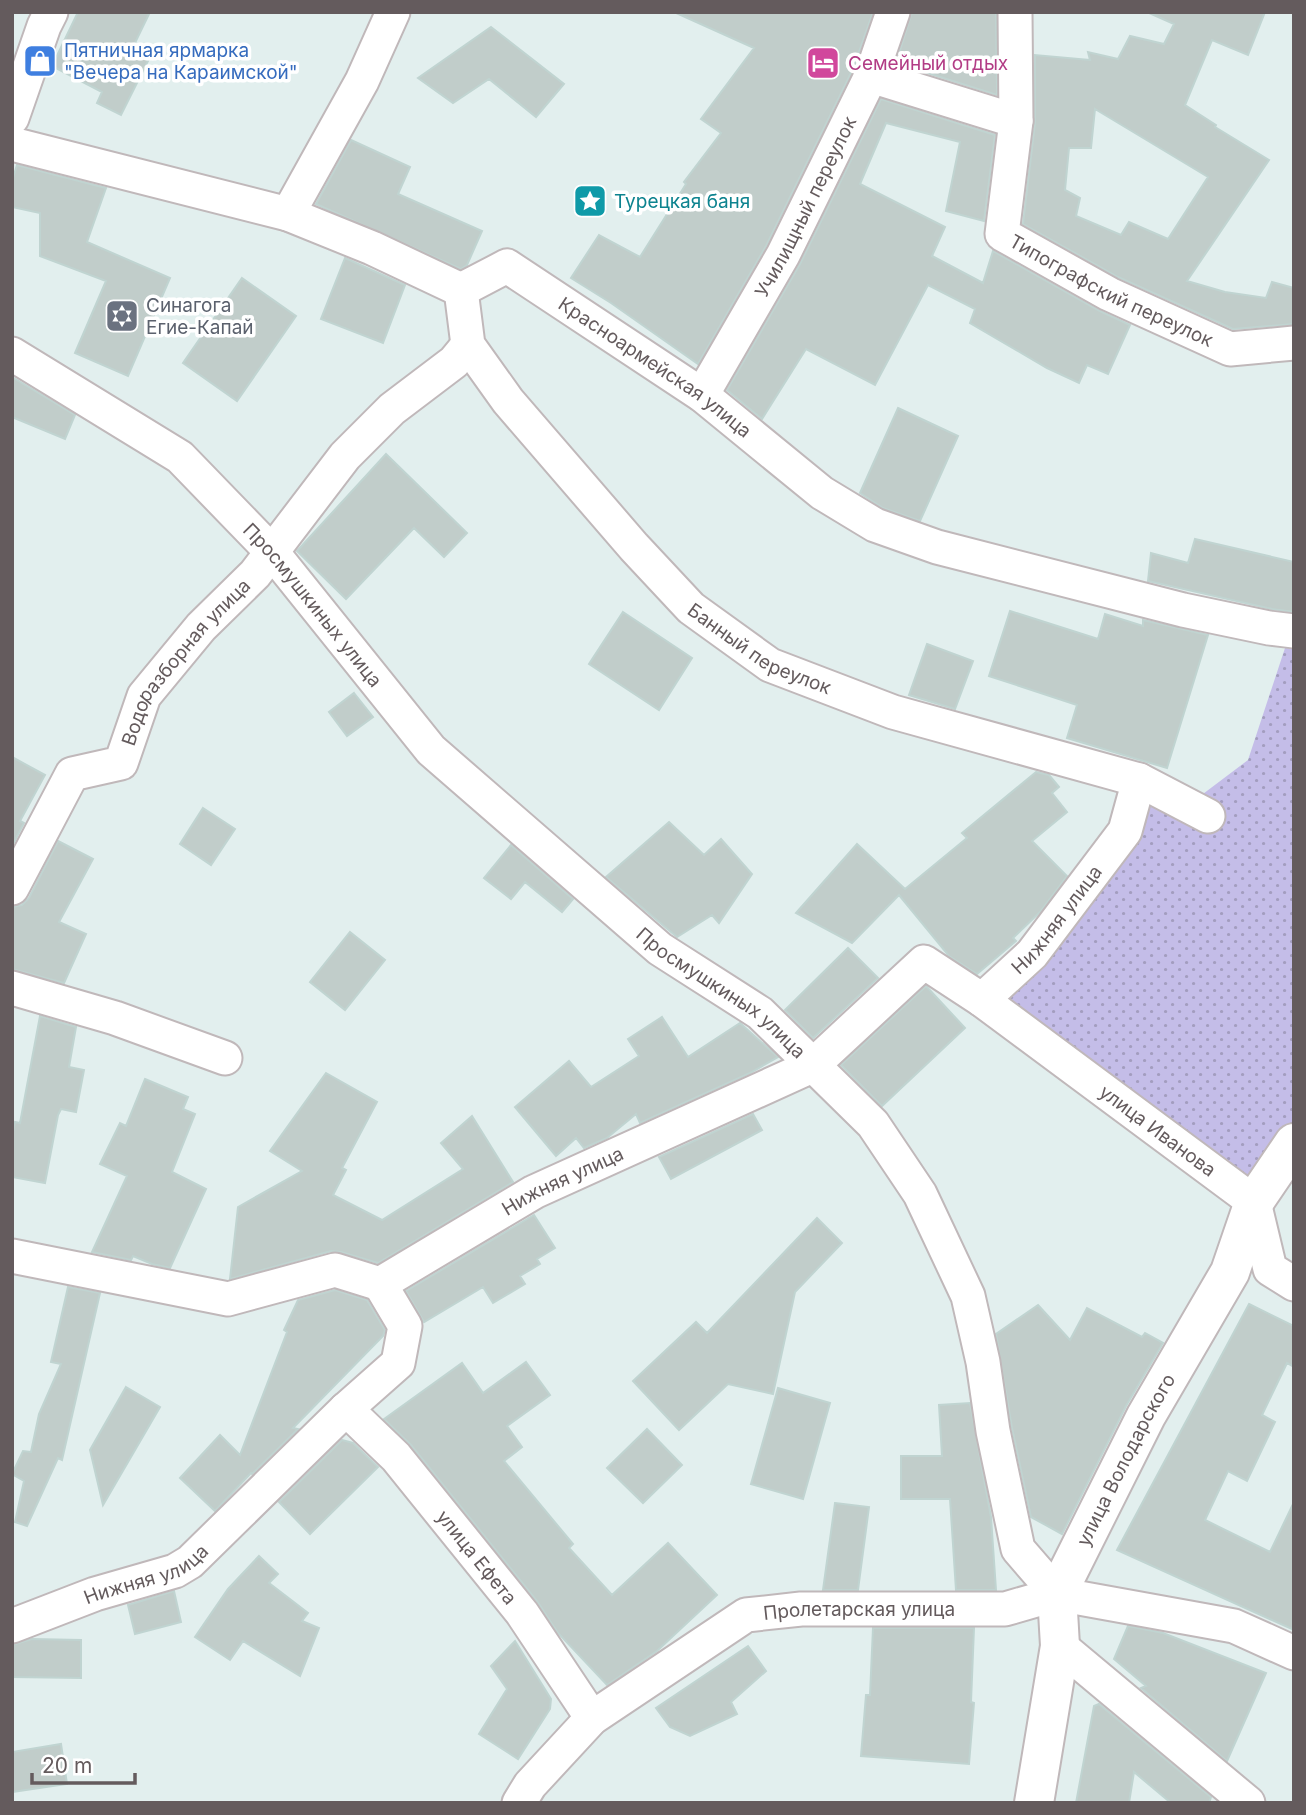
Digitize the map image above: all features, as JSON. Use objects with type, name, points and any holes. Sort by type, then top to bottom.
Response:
[{"type":"street","points":[[288,215],[362,80],[393,12]]},
{"type":"street","name":"Училищный переулок","points":[[702,394],[783,255],[871,76],[893,12]]},
{"type":"street","name":"Типографский переулок","points":[[1016,12],[1016,121],[1002,234],[1109,294],[1230,349],[1294,343]]},
{"type":"street","points":[[12,118],[42,17]]},
{"type":"street","points":[[871,76],[1016,121]]},
{"type":"street","points":[[12,144],[288,215],[372,248],[461,290]]},
{"type":"street","name":"Красноармейская улица","points":[[461,290],[507,266],[702,394],[822,493],[875,524],[937,547],[1183,610],[1294,631]]},
{"type":"street","name":"Банный переулок","points":[[461,290],[468,345],[508,401],[634,547],[691,608],[770,664],[893,712],[1139,780],[1208,816]]},
{"type":"street","name":"Водоразборная улица","points":[[12,888],[72,774],[121,763],[145,696],[201,627],[256,574],[345,456],[392,409],[454,362],[468,345]]},
{"type":"street","name":"Просмушкиных улица","points":[[12,354],[180,457],[272,551],[431,750],[660,949],[760,1013],[873,1124],[920,1194],[968,1296],[1018,1549],[1057,1594]]},
{"type":"street","name":"Нижняя улица","points":[[12,1626],[95,1594],[175,1571],[190,1562],[346,1409],[398,1363],[405,1326],[380,1284],[534,1192],[812,1066],[924,962],[982,1000],[1032,954],[1125,831],[1139,780]]},
{"type":"street","points":[[12,988],[116,1018],[225,1058]]},
{"type":"street","name":"улица Иванова","points":[[982,1000],[1254,1202]]},
{"type":"street","name":"улица Володарского","points":[[1034,1803],[1060,1646],[1057,1594],[1146,1416],[1230,1272],[1254,1202],[1294,1143]]},
{"type":"street","points":[[1254,1202],[1270,1269],[1294,1284]]},
{"type":"street","points":[[12,1256],[229,1299],[335,1270],[380,1284]]},
{"type":"street","name":"улица Ефета","points":[[346,1409],[396,1457],[522,1613],[592,1718]]},
{"type":"street","points":[[1057,1594],[1234,1626],[1294,1653]]},
{"type":"street","name":"Пролетарская улица","points":[[532,1797],[592,1718],[746,1615],[802,1609],[1005,1609],[1057,1594]]},
{"type":"street","points":[[1060,1646],[1248,1803]]},
{"type":"shaded area","points":[[1294,644],[1294,1134],[1253,1195],[996,1004],[1149,782],[1191,803],[1248,760],[1286,645]]},
{"type":"building","points":[[78,12],[150,12],[133,47],[151,55],[121,115],[97,103],[102,92],[52,66]]},
{"type":"building","points":[[674,12],[873,12],[853,69],[766,246],[698,364],[571,278],[599,235],[640,257],[686,184],[684,182],[721,133],[701,119],[754,48]]},
{"type":"building","points":[[912,12],[996,12],[997,95],[896,63]]},
{"type":"building","points":[[1147,12],[1265,12],[1248,55],[1212,40],[1185,105],[1269,160],[1187,281],[1225,292],[1266,298],[1272,282],[1294,288],[1294,324],[1233,329],[1118,277],[1023,224],[1035,123],[1035,55],[1090,60],[1088,52],[1118,59],[1130,36],[1164,44],[1174,24]],"holes":[[[1095,109],[1208,177],[1168,239],[1129,222],[1121,235],[1076,216],[1080,198],[1065,190],[1069,148],[1091,148]]]},
{"type":"building","points":[[491,27],[564,84],[536,117],[489,79],[453,103],[418,78]]},
{"type":"building","points":[[881,99],[995,135],[984,221],[946,211],[960,142],[886,123],[860,184],[945,227],[932,256],[983,283],[993,251],[1130,325],[1108,374],[1087,365],[1079,383],[1047,368],[970,323],[975,309],[928,285],[875,385],[806,349],[762,419],[727,390],[800,264]]},
{"type":"building","points":[[351,140],[410,167],[398,194],[482,231],[467,265],[461,269],[316,204]]},
{"type":"building","points":[[17,165],[106,188],[87,242],[170,278],[128,376],[75,353],[106,281],[40,256],[40,213],[12,207],[12,181]]},
{"type":"building","points":[[345,258],[405,285],[383,343],[321,319]]},
{"type":"building","points":[[242,278],[296,316],[237,401],[183,363]]},
{"type":"building","points":[[12,377],[75,415],[65,439],[12,417]]},
{"type":"building","points":[[898,408],[958,436],[920,521],[883,508],[860,493]]},
{"type":"building","points":[[386,454],[467,533],[444,557],[414,528],[346,599],[297,551]]},
{"type":"building","points":[[1195,539],[1294,562],[1294,612],[1148,581],[1151,553],[1188,563]]},
{"type":"building","points":[[1010,611],[1098,639],[1105,614],[1143,626],[1143,620],[1208,635],[1167,768],[1067,738],[1077,705],[989,676]]},
{"type":"building","points":[[623,612],[692,658],[659,710],[589,664]]},
{"type":"building","points":[[927,644],[973,661],[955,709],[909,695]]},
{"type":"building","points":[[354,693],[373,717],[347,736],[329,712]]},
{"type":"building","points":[[12,757],[45,775],[20,821],[24,823],[12,846]]},
{"type":"building","points":[[1036,772],[1049,775],[1059,787],[1052,793],[1067,812],[1032,841],[1067,876],[1040,912],[1013,938],[1016,941],[977,974],[949,956],[899,895],[852,943],[796,913],[857,844],[905,889],[967,838],[962,833]]},
{"type":"building","points":[[203,808],[235,829],[211,865],[180,844]]},
{"type":"building","points":[[669,822],[704,855],[721,839],[752,874],[719,923],[712,915],[677,937],[606,877]]},
{"type":"building","points":[[58,841],[93,859],[59,922],[86,934],[64,983],[12,969],[12,907],[22,905],[29,898]]},
{"type":"building","points":[[511,845],[573,899],[562,912],[525,882],[511,899],[484,878]]},
{"type":"building","points":[[350,932],[385,960],[345,1010],[310,982]]},
{"type":"building","points":[[848,948],[878,978],[813,1038],[785,1010]]},
{"type":"building","points":[[926,986],[965,1028],[882,1106],[841,1065]]},
{"type":"building","points":[[40,1016],[76,1027],[69,1067],[84,1070],[76,1112],[61,1109],[58,1115],[45,1183],[12,1177],[12,1136],[15,1122],[20,1123]]},
{"type":"building","points":[[662,1017],[688,1057],[740,1023],[778,1057],[750,1073],[640,1123],[636,1114],[607,1138],[584,1148],[576,1138],[556,1156],[515,1107],[569,1061],[591,1087],[639,1056],[628,1039]]},
{"type":"building","points":[[326,1073],[377,1102],[342,1168],[346,1170],[333,1195],[382,1220],[463,1169],[441,1143],[472,1116],[513,1182],[378,1263],[331,1251],[230,1279],[238,1207],[302,1171],[270,1151]]},
{"type":"building","points":[[145,1079],[188,1097],[183,1109],[195,1114],[172,1172],[206,1189],[170,1268],[133,1256],[131,1260],[92,1252],[127,1176],[100,1164],[120,1123],[126,1126]]},
{"type":"building","points":[[753,1114],[762,1130],[671,1179],[659,1157]]},
{"type":"building","points":[[534,1215],[555,1248],[537,1259],[540,1264],[520,1276],[525,1284],[493,1303],[483,1287],[424,1322],[406,1291]]},
{"type":"building","points":[[817,1218],[842,1243],[795,1292],[773,1394],[728,1384],[679,1430],[633,1381],[696,1322],[707,1333]]},
{"type":"building","points":[[68,1287],[100,1293],[62,1460],[58,1458],[27,1526],[15,1522],[24,1481],[12,1474],[23,1451],[31,1452],[39,1414],[61,1364],[51,1362]]},
{"type":"building","points":[[335,1290],[367,1300],[385,1330],[383,1336],[293,1428],[298,1429],[215,1511],[180,1478],[220,1435],[240,1455],[287,1332],[284,1330],[298,1300]]},
{"type":"building","points":[[1249,1304],[1294,1326],[1294,1367],[1287,1363],[1262,1415],[1275,1422],[1247,1481],[1228,1471],[1205,1520],[1270,1552],[1294,1502],[1294,1630],[1117,1550]]},
{"type":"building","points":[[1038,1305],[1070,1340],[1087,1308],[1142,1337],[1145,1333],[1163,1343],[1126,1406],[1062,1534],[1031,1517],[996,1334]]},
{"type":"building","points":[[526,1362],[550,1395],[507,1426],[522,1447],[504,1461],[573,1544],[569,1548],[612,1595],[668,1543],[717,1595],[657,1651],[607,1685],[558,1633],[537,1601],[411,1445],[384,1419],[462,1363],[483,1393]]},
{"type":"building","points":[[126,1387],[160,1407],[103,1505],[90,1450]]},
{"type":"building","points":[[778,1388],[830,1403],[803,1499],[751,1484]]},
{"type":"building","points":[[970,1403],[991,1517],[996,1590],[956,1590],[950,1499],[901,1499],[901,1456],[942,1456],[939,1405]]},
{"type":"building","points":[[647,1429],[682,1465],[643,1503],[607,1468]]},
{"type":"building","points":[[342,1440],[353,1443],[378,1467],[310,1534],[279,1502]]},
{"type":"building","points":[[835,1503],[869,1507],[858,1590],[823,1590]]},
{"type":"building","points":[[259,1556],[278,1574],[269,1583],[308,1613],[302,1621],[319,1628],[300,1676],[243,1641],[230,1660],[195,1637],[228,1589]]},
{"type":"building","points":[[174,1591],[181,1622],[135,1634],[128,1605]]},
{"type":"building","points":[[1128,1626],[1163,1633],[1266,1673],[1227,1761],[1141,1688],[1146,1686],[1114,1659]]},
{"type":"building","points":[[873,1628],[974,1628],[971,1702],[974,1703],[969,1764],[861,1756],[866,1695],[870,1695]]},
{"type":"building","points":[[32,1639],[81,1640],[81,1678],[12,1677],[12,1645]]},
{"type":"building","points":[[515,1641],[551,1699],[550,1709],[518,1759],[479,1734],[507,1689],[491,1666]]},
{"type":"building","points":[[748,1646],[766,1671],[731,1702],[737,1714],[690,1736],[670,1727],[656,1708]]},
{"type":"building","points":[[1099,1704],[1211,1797],[1209,1803],[1171,1803],[1134,1772],[1129,1803],[1076,1803],[1094,1706]]},
{"type":"building","points":[[61,1744],[67,1784],[12,1792],[12,1752]]},
{"type":"place","name":"Пятничная ярмарка \"Вечера на Караимской\"","points":[[40,61]]},
{"type":"place","name":"Семейный отдых","points":[[823,63]]},
{"type":"place","name":"Турецкая баня","points":[[590,201]]},
{"type":"place","name":"Синагога Егие-Капай","points":[[122,316]]}]
